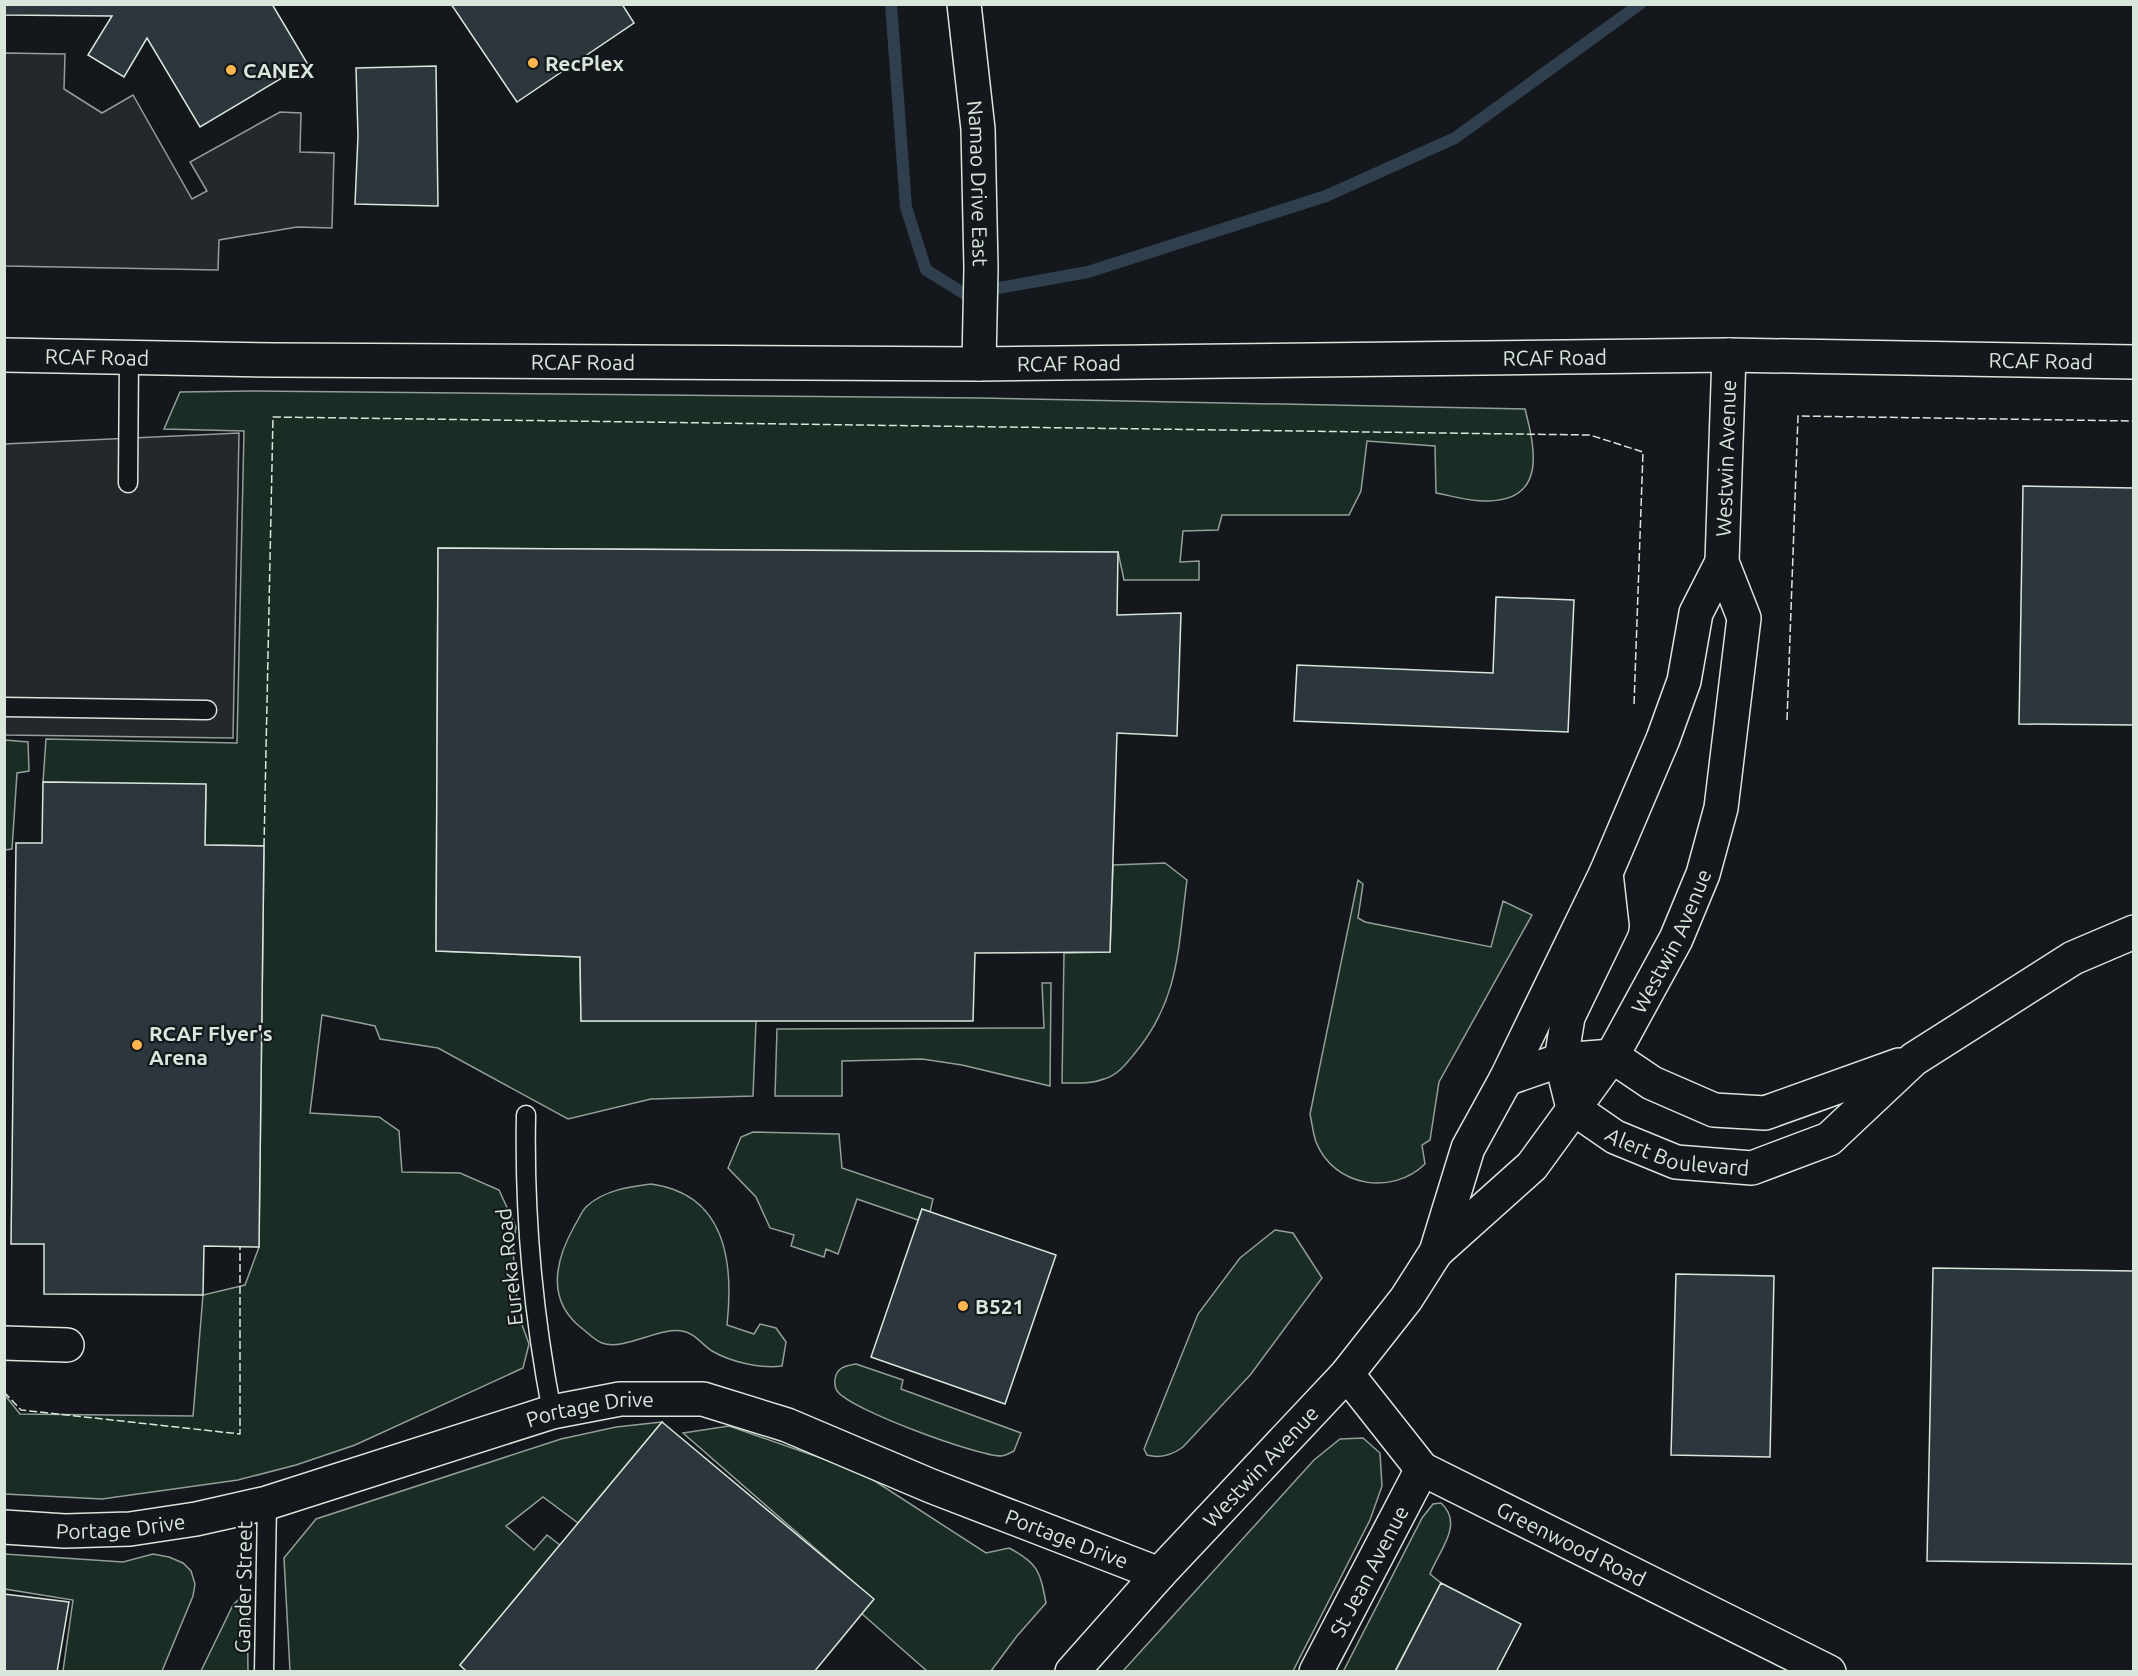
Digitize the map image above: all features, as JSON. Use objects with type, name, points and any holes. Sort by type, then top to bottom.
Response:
[{"type":"street","name":"Namao Drive East","points":[[972,6],[981,268],[979,364]]},
{"type":"street","name":"RCAF Road","points":[[4,356],[979,364],[1729,355],[2133,362]]},
{"type":"street","name":"Westwin Avenue","points":[[1436,1252],[1532,1166],[1612,1056],[1676,939],[1703,874],[1721,808],[1744,618],[1722,562],[1729,355]]},
{"type":"street","name":"Westwin Avenue","points":[[1072,1671],[1159,1574],[1347,1374],[1406,1299],[1436,1252],[1468,1149],[1506,1079],[1606,873],[1663,739],[1684,681],[1696,613],[1722,562]]},
{"type":"street","points":[[1573,1108],[1561,1060],[1568,1017],[1612,926],[1606,873]]},
{"type":"street","name":"Alert Boulevard","points":[[1573,1108],[1615,1137],[1676,1162],[1752,1168],[1829,1139],[1914,1059],[2073,958],[2133,932]]},
{"type":"street","points":[[1506,1079],[1561,1060],[1612,1056]]},
{"type":"street","name":"Alert Boulevard","points":[[1612,1056],[1652,1083],[1714,1110],[1765,1113],[1914,1059]]},
{"type":"street","points":[[4,1343],[68,1345]]},
{"type":"street","name":"Greenwood Road","points":[[1347,1374],[1422,1470],[1829,1671]]},
{"type":"street","name":"Portage Drive","points":[[4,1527],[65,1531],[130,1529],[196,1519],[267,1503],[552,1412],[620,1399],[703,1399],[787,1425],[931,1486],[1159,1574]]},
{"type":"street","name":"St Jean Avenue","points":[[1316,1671],[1422,1470]]},
{"type":"lane","points":[[129,357],[129,483]]},
{"type":"lane","points":[[4,707],[207,710]]},
{"type":"lane","name":"Eureka Road","points":[[526,1116],[524,1196],[540,1352],[552,1412]]},
{"type":"lane","name":"Gander Street","points":[[264,1671],[267,1503]]},
{"type":"green space","points":[[180,392],[980,398],[1525,409],[1533,455],[1528,482],[1520,492],[1507,498],[1475,501],[1436,493],[1435,446],[1367,441],[1361,491],[1349,515],[1222,515],[1218,530],[1183,531],[1180,562],[1199,561],[1199,580],[1124,580],[1118,552],[438,548],[436,951],[580,957],[581,1021],[756,1021],[753,1096],[651,1099],[568,1119],[438,1048],[380,1039],[375,1026],[322,1015],[310,1113],[379,1117],[399,1131],[402,1172],[460,1173],[499,1190],[516,1227],[513,1246],[515,1284],[520,1319],[529,1344],[523,1368],[355,1445],[296,1465],[238,1480],[102,1499],[5,1494],[4,1394],[20,1414],[193,1416],[203,1295],[245,1285],[259,1247],[264,846],[205,845],[206,785],[43,782],[46,739],[237,743],[244,431],[164,429]]},
{"type":"green space","points":[[5,740],[28,742],[29,771],[17,773],[12,849],[5,850]]},
{"type":"green space","points":[[1165,863],[1187,880],[1175,971],[1161,1012],[1150,1033],[1118,1072],[1094,1082],[1062,1083],[1064,953],[1110,952],[1113,865]]},
{"type":"green space","points":[[1358,880],[1363,884],[1358,918],[1365,922],[1491,947],[1503,901],[1532,915],[1439,1082],[1430,1140],[1422,1145],[1425,1164],[1412,1174],[1381,1183],[1365,1182],[1336,1169],[1324,1157],[1316,1142],[1310,1114]]},
{"type":"green space","points":[[1042,983],[1051,983],[1050,1086],[962,1065],[922,1059],[842,1061],[842,1096],[775,1096],[777,1029],[1044,1028]]},
{"type":"green space","points":[[753,1132],[839,1134],[842,1168],[933,1199],[930,1212],[922,1209],[918,1220],[857,1199],[838,1254],[826,1249],[824,1257],[791,1246],[794,1235],[770,1228],[756,1197],[728,1168],[741,1137]]},
{"type":"green space","points":[[651,1184],[676,1190],[696,1201],[710,1216],[720,1235],[726,1255],[729,1278],[727,1325],[754,1334],[760,1324],[776,1328],[786,1342],[782,1366],[746,1364],[728,1358],[712,1351],[695,1337],[682,1331],[663,1332],[621,1344],[602,1343],[572,1319],[564,1307],[557,1281],[562,1253],[582,1212],[601,1196],[625,1188]]},
{"type":"green space","points":[[1275,1230],[1293,1233],[1322,1278],[1251,1374],[1183,1447],[1166,1456],[1147,1455],[1144,1449],[1198,1314],[1240,1258]]},
{"type":"green space","points":[[856,1364],[903,1380],[901,1389],[1021,1433],[1014,1451],[1001,1456],[967,1449],[866,1410],[848,1400],[835,1386],[836,1375],[840,1370],[845,1366]]},
{"type":"green space","points":[[662,1422],[578,1523],[543,1497],[506,1526],[534,1550],[547,1535],[560,1545],[460,1665],[467,1671],[290,1671],[284,1558],[316,1519],[561,1439],[616,1427]]},
{"type":"green space","points":[[729,1426],[861,1472],[986,1553],[1009,1548],[1019,1553],[1036,1569],[1042,1583],[1046,1603],[991,1671],[927,1671],[861,1613],[873,1599],[683,1433]]},
{"type":"green space","points":[[1363,1438],[1380,1453],[1382,1486],[1370,1520],[1293,1671],[1123,1671],[1314,1460],[1340,1439]]},
{"type":"green space","points":[[1441,1503],[1448,1511],[1450,1528],[1430,1574],[1441,1583],[1395,1671],[1343,1672],[1422,1518],[1433,1504]]},
{"type":"green space","points":[[4,1554],[123,1562],[153,1554],[183,1563],[191,1571],[195,1584],[193,1596],[162,1671],[63,1671],[73,1600],[5,1589]]},
{"type":"green space","points":[[247,1591],[248,1671],[201,1671],[233,1605]]},
{"type":"shaded area","points":[[5,53],[65,54],[64,89],[102,113],[133,95],[192,199],[207,191],[190,162],[280,112],[301,113],[300,152],[334,153],[332,228],[297,227],[219,240],[218,270],[5,266]]},
{"type":"shaded area","points":[[239,433],[233,738],[5,735],[4,444]]},
{"type":"building","name":"CANEX","points":[[4,4],[272,4],[307,63],[200,127],[147,38],[124,77],[88,55],[112,16],[4,15]]},
{"type":"building","name":"RecPlex","points":[[451,4],[622,4],[634,23],[517,102]]},
{"type":"building","points":[[436,66],[438,206],[355,204],[358,136],[356,68]]},
{"type":"building","points":[[2023,486],[2134,488],[2134,725],[2019,724]]},
{"type":"building","points":[[438,548],[1118,552],[1117,615],[1181,613],[1177,736],[1117,733],[1110,952],[975,953],[973,1021],[581,1021],[580,957],[436,951]]},
{"type":"building","points":[[1496,597],[1574,600],[1568,732],[1294,721],[1297,665],[1493,673]]},
{"type":"building","name":"RCAF Flyer's Arena","points":[[43,782],[206,784],[205,845],[264,846],[259,1247],[204,1246],[203,1295],[44,1294],[44,1244],[11,1244],[16,843],[42,843]]},
{"type":"building","name":"B521","points":[[922,1209],[1056,1255],[1005,1404],[871,1357]]},
{"type":"building","points":[[1933,1268],[2134,1271],[2134,1564],[1927,1561]]},
{"type":"building","points":[[1676,1274],[1774,1276],[1770,1457],[1671,1455]]},
{"type":"building","points":[[662,1422],[874,1599],[814,1672],[467,1672],[460,1665]]},
{"type":"building","points":[[1441,1583],[1521,1624],[1496,1672],[1395,1672]]},
{"type":"building","points":[[4,1594],[69,1602],[57,1672],[4,1672]]},
{"type":"waterway","points":[[891,4],[906,207],[926,270],[965,294],[1088,272],[1326,196],[1455,138],[1640,4]]},
{"type":"fence","points":[[1787,720],[1798,416],[2134,421]]},
{"type":"fence","points":[[264,846],[273,417],[1590,435],[1643,452],[1634,705]]},
{"type":"fence","points":[[4,1392],[21,1410],[240,1434],[240,1246]]},
{"type":"place","name":"RecPlex","points":[[533,63]]},
{"type":"place","name":"CANEX","points":[[231,70]]},
{"type":"place","name":"RCAF Flyer's Arena","points":[[137,1045]]},
{"type":"place","name":"B521","points":[[963,1306]]}]
